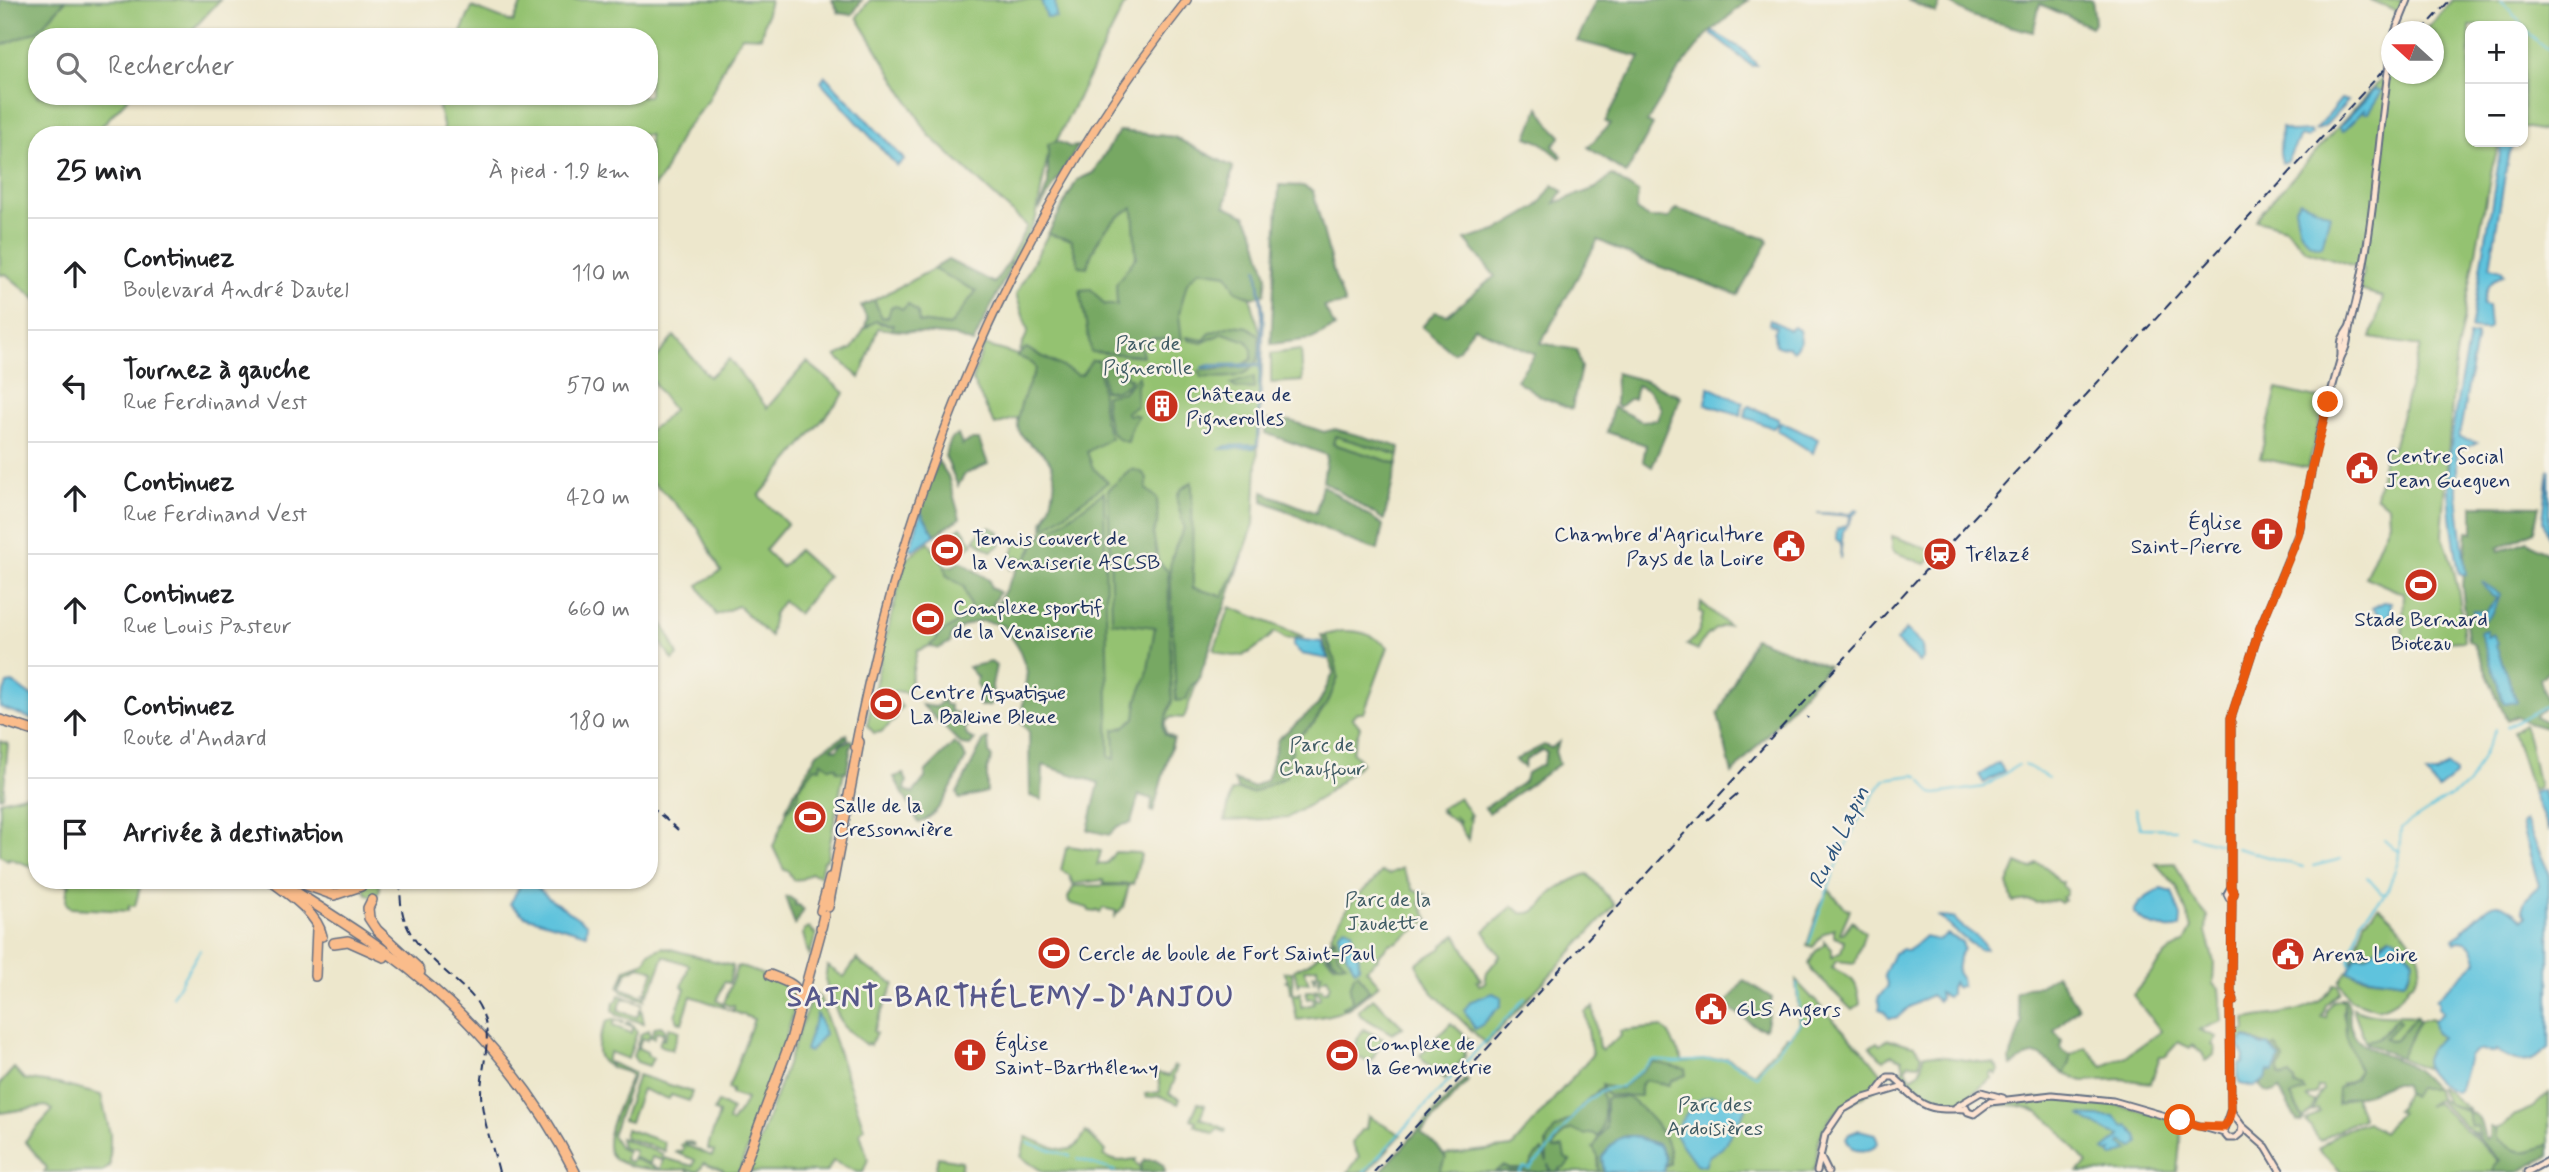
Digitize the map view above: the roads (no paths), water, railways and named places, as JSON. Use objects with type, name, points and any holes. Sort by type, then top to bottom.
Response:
[{"type":"highway","points":[[0,722],[28,731]]},
{"type":"highway","points":[[744,1172],[794,1040],[822,931],[859,742]]},
{"type":"highway","points":[[826,912],[848,789]]},
{"type":"highway","points":[[280,889],[319,925],[323,936]]},
{"type":"highway","points":[[291,889],[420,975]]},
{"type":"highway","points":[[298,889],[369,935],[460,1008],[516,1071],[553,1125],[578,1172]]},
{"type":"highway","points":[[317,889],[334,895],[352,889]]},
{"type":"highway","points":[[372,900],[368,908],[372,923],[417,967],[420,975]]},
{"type":"highway","points":[[307,912],[317,928],[315,976]]},
{"type":"highway","points":[[779,1075],[822,931]]},
{"type":"highway","points":[[744,1172],[801,1010],[822,931]]},
{"type":"highway","points":[[334,943],[344,940],[355,943],[420,975]]},
{"type":"highway","points":[[770,975],[798,989],[799,1000],[794,1020]]},
{"type":"main road","points":[[848,789],[889,598],[916,505],[951,410],[991,318],[1031,239],[1084,147],[1143,58],[1187,0]]},
{"type":"main road","points":[[2399,21],[2408,0]]},
{"type":"main road","points":[[2224,1130],[2231,1110],[2230,1004],[2234,1001],[2230,996],[2231,718],[2263,620],[2298,536],[2332,386],[2364,270],[2387,84]]},
{"type":"main road","points":[[859,742],[865,703]]},
{"type":"main road","points":[[1869,1097],[1878,1092],[1888,1077],[1892,1076],[1893,1086]]},
{"type":"main road","points":[[1884,1083],[1904,1088],[1918,1101],[1934,1108],[1967,1105],[1987,1096],[2006,1099],[2052,1096],[2113,1101],[2198,1126],[2224,1130],[2231,1139],[2240,1135],[2262,1142]]},
{"type":"main road","points":[[1821,1155],[1827,1171],[1816,1171],[1825,1135],[1838,1115],[1853,1103],[1893,1086]]},
{"type":"main road","points":[[1967,1105],[1968,1112],[1974,1114],[1987,1096]]},
{"type":"main road","points":[[2231,1110],[2237,1121],[2262,1142],[2279,1171]]},
{"type":"main road","points":[[2228,1121],[2237,1121]]},
{"type":"main road","points":[[2240,1135],[2242,1126]]},
{"type":"main road","points":[[2527,1172],[2549,1160]]},
{"type":"water","points":[[1041,0],[1055,0],[1056,17],[1047,18]]},
{"type":"water","points":[[1713,32],[1742,49],[1757,65],[1752,66],[1712,35]]},
{"type":"water","points":[[825,76],[904,160],[897,166],[821,82]]},
{"type":"water","points":[[2375,89],[2382,91],[2368,113],[2364,113],[2364,110],[2343,131],[2339,127]]},
{"type":"water","points":[[2341,99],[2348,101],[2324,127],[2315,131]]},
{"type":"water","points":[[2281,128],[2293,132],[2310,131],[2312,134],[2307,138],[2300,136],[2287,161],[2282,163],[2280,153]]},
{"type":"water","points":[[2501,147],[2512,147],[2508,156],[2490,267],[2502,270],[2504,274],[2491,283],[2485,295],[2483,305],[2488,306],[2490,327],[2487,330],[2471,329]]},
{"type":"water","points":[[2300,201],[2330,214],[2322,246],[2309,242],[2302,233],[2295,207]]},
{"type":"water","points":[[1257,267],[1264,314],[1258,445],[1255,448],[1221,449],[1226,446],[1257,445],[1260,366],[1201,368],[1209,365],[1260,364],[1262,315]]},
{"type":"water","points":[[1770,319],[1789,330],[1793,327],[1799,330],[1801,341],[1793,351],[1788,346],[1779,347],[1775,344],[1776,326],[1769,324]]},
{"type":"water","points":[[2477,335],[2459,437],[2477,442],[2457,454],[2457,496],[2466,575],[2459,573],[2450,510],[2449,471],[2454,420],[2469,336]]},
{"type":"water","points":[[1709,387],[1743,403],[1741,415],[1705,404]]},
{"type":"water","points":[[1749,406],[1778,419],[1779,423],[1773,428],[1745,417]]},
{"type":"water","points":[[1781,422],[1818,439],[1813,453],[1777,430]]},
{"type":"water","points":[[2549,469],[2549,539],[2543,520]]},
{"type":"water","points":[[919,509],[935,535],[913,550],[910,548],[920,516]]},
{"type":"water","points":[[1855,509],[1858,510],[1848,526],[1843,530],[1840,559],[1841,543],[1836,539],[1837,529],[1847,525],[1851,516],[1817,513],[1851,514]]},
{"type":"water","points":[[2482,582],[2500,594],[2490,616],[2476,622],[2473,611],[2486,612],[2498,598],[2492,596]]},
{"type":"water","points":[[2384,602],[2391,602],[2390,614],[2384,619],[2372,608]]},
{"type":"water","points":[[1906,630],[1922,645],[1923,658],[1919,662],[1896,641]]},
{"type":"water","points":[[2486,630],[2487,637],[2493,634],[2498,644],[2496,646],[2517,702],[2504,704],[2480,632]]},
{"type":"water","points":[[1295,639],[1321,642],[1328,659],[1302,654],[1293,646]]},
{"type":"water","points":[[13,683],[28,694],[28,718],[0,707],[7,684]]},
{"type":"water","points":[[1999,763],[2004,771],[1984,783],[1979,775]]},
{"type":"water","points":[[2448,765],[2455,772],[2455,776],[2438,789],[2426,774],[2436,774]]},
{"type":"water","points":[[2542,790],[2549,804],[2549,832],[2533,793]]},
{"type":"water","points":[[2525,820],[2549,873],[2549,1048],[2535,1059],[2523,1062],[2496,1051],[2475,1052],[2469,1056],[2457,1092],[2434,1079],[2426,1068],[2426,1056],[2441,1037],[2435,1032],[2433,1021],[2443,1012],[2438,1008],[2436,999],[2477,961],[2470,945],[2460,941],[2454,944],[2453,939],[2462,933],[2463,929],[2492,905],[2504,906],[2523,919],[2526,916],[2522,910],[2525,900],[2539,886],[2521,824]]},
{"type":"water","points":[[518,889],[539,889],[587,924],[586,934],[525,916],[510,904]]},
{"type":"water","points":[[2162,889],[2172,892],[2181,917],[2180,927],[2155,926],[2134,913],[2141,901]]},
{"type":"water","points":[[1939,917],[1954,918],[1980,940],[1986,949],[1981,950],[1968,942]]},
{"type":"water","points":[[1345,927],[1352,930],[1359,961],[1359,967],[1355,970],[1339,940],[1339,932]]},
{"type":"water","points":[[1947,934],[1962,942],[1964,949],[1959,957],[1957,972],[1962,985],[1956,988],[1953,982],[1947,997],[1939,993],[1938,1001],[1931,995],[1909,1007],[1897,1018],[1889,1018],[1879,1009],[1878,998],[1888,986],[1884,975],[1894,953],[1903,949],[1908,951],[1924,937],[1938,940]]},
{"type":"water","points":[[2391,936],[2398,940],[2413,960],[2404,982],[2348,972],[2356,956],[2367,956]]},
{"type":"water","points":[[1493,993],[1501,997],[1501,1005],[1475,1029],[1464,1010],[1471,1001]]},
{"type":"water","points":[[817,1014],[825,1034],[809,1052],[805,1050]]},
{"type":"water","points":[[2245,1037],[2263,1046],[2268,1045],[2280,1058],[2273,1072],[2268,1071],[2265,1079],[2254,1087],[2240,1084],[2237,1076],[2244,1057],[2239,1046]]},
{"type":"water","points":[[1711,1096],[1724,1098],[1734,1105],[1744,1101],[1747,1107],[1722,1148],[1709,1156],[1705,1166],[1696,1164],[1672,1131],[1692,1106]]},
{"type":"water","points":[[2079,1115],[2115,1117],[2124,1127],[2128,1125],[2139,1143],[2133,1148],[2121,1141],[2120,1144],[2129,1150],[2113,1157],[2110,1154],[2112,1151],[2104,1150],[2121,1136]]},
{"type":"water","points":[[1859,1130],[1875,1134],[1878,1143],[1874,1148],[1853,1149],[1846,1139],[1849,1134]]},
{"type":"water","points":[[1634,1136],[1659,1145],[1666,1159],[1664,1172],[1604,1172],[1602,1157],[1619,1139]]},
{"type":"waterway","points":[[2501,0],[2537,42],[2549,49]]},
{"type":"waterway","name":"Ru du Lapin","points":[[2507,727],[2549,704]]},
{"type":"waterway","name":"Ru du Lapin","points":[[2367,877],[2381,893],[2386,894],[2398,862],[2401,828],[2468,785],[2496,729]]},
{"type":"waterway","name":"Ru du Lapin","points":[[2024,764],[2048,778]]},
{"type":"waterway","name":"Ru du Lapin","points":[[1922,780],[1931,793],[1936,794],[1984,787],[2018,765]]},
{"type":"waterway","name":"Ru du Lapin","points":[[1809,943],[1840,858],[1872,798],[1885,779],[1915,775],[1920,777]]},
{"type":"waterway","name":"Ru du Lapin","points":[[2135,809],[2140,828],[2176,829]]},
{"type":"waterway","name":"Ru du Lapin","points":[[2190,836],[2228,846]]},
{"type":"waterway","points":[[2384,840],[2400,851]]},
{"type":"waterway","name":"Ru du Lapin","points":[[2236,848],[2303,867]]},
{"type":"waterway","name":"Ru du Lapin","points":[[2313,866],[2341,859]]},
{"type":"waterway","points":[[2351,964],[2349,960],[2362,919],[2384,896]]},
{"type":"waterway","points":[[172,997],[200,950]]},
{"type":"waterway","name":"Ru du Lapin","points":[[1792,1034],[1801,1022],[1797,984]]},
{"type":"waterway","points":[[1364,1172],[1525,998]]},
{"type":"waterway","name":"Ru du Lapin","points":[[1519,1172],[1524,1167],[1529,1169],[1548,1151],[1592,1098],[1610,1088],[1621,1087],[1653,1060],[1676,1062],[1726,1059],[1757,1076],[1790,1036]]},
{"type":"waterway","points":[[1028,1143],[1070,1156]]},
{"type":"waterway","points":[[1078,1159],[1115,1171]]},
{"type":"railway","points":[[2431,21],[2450,0]]},
{"type":"railway","points":[[1374,1172],[2381,73]]},
{"type":"railway","points":[[1707,820],[1738,793]]},
{"type":"railway","points":[[658,813],[678,830]]},
{"type":"railway","points":[[401,889],[403,913],[414,938],[433,960],[474,998],[485,1020],[487,1041],[481,1094],[499,1172]]},
{"type":"place","name":"Château de Pignerolles","points":[[1162,406]]},
{"type":"place","name":"Centre Social Jean Gueguen","points":[[2362,468]]},
{"type":"place","name":"Église Saint-Pierre","points":[[2267,534]]},
{"type":"place","name":"Chambre d'Agriculture Pays de la Loire","points":[[1789,546]]},
{"type":"place","name":"Tennis couvert de la Venaiserie ASCSB","points":[[947,550]]},
{"type":"place","name":"Trélazé","points":[[1940,554]]},
{"type":"place","name":"Stade Bernard Bioteau","points":[[2421,585]]},
{"type":"place","name":"Complexe sportif de la Venaiserie","points":[[928,619]]},
{"type":"place","name":"Centre Aquatique La Baleine Bleue","points":[[886,704]]},
{"type":"place","name":"Salle de la Cressonnière","points":[[810,817]]},
{"type":"place","name":"Cercle de boule de Fort Saint-Paul","points":[[1054,953]]},
{"type":"place","name":"Arena Loire","points":[[2288,954]]},
{"type":"place","name":"GLS Angers","points":[[1711,1009]]},
{"type":"place","name":"Église Saint-Barthélemy","points":[[970,1055]]},
{"type":"place","name":"Complexe de la Gemmetrie","points":[[1342,1055]]},
{"type":"district","name":"SAINT-BARTHÉLEMY-D'ANJOU","points":[[1011,996]]},
{"type":"park label","name":"Parc de Pignerolle","points":[[1148,355]]},
{"type":"park label","name":"Parc de Chauffour","points":[[1322,756]]},
{"type":"park label","name":"Parc de la Jaudette","points":[[1388,911]]},
{"type":"park label","name":"Parc des Ardoisières","points":[[1715,1116]]}]
